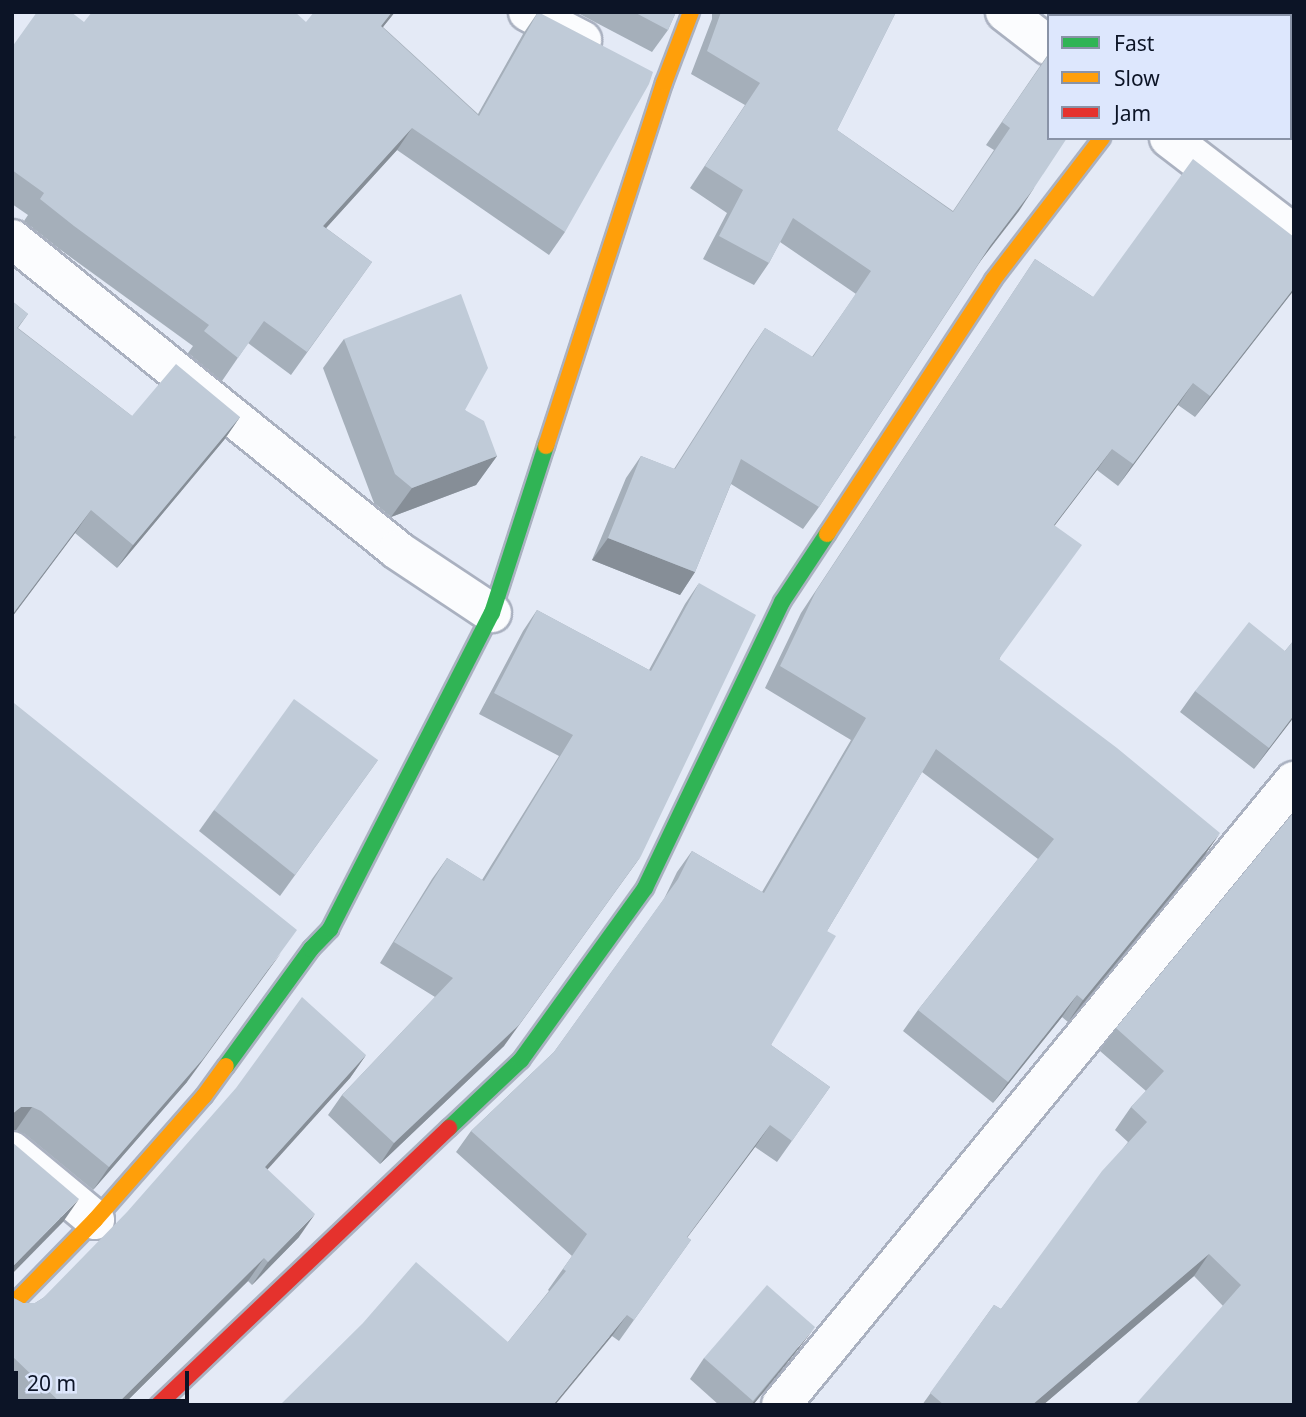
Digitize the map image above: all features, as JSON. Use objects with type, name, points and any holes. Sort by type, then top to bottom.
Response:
[{"type":"street","points":[[528,12],[664,83]]},
{"type":"street","points":[[12,1305],[95,1220],[204,1096],[311,949],[330,929],[492,613],[664,83],[691,12]]},
{"type":"street","points":[[1005,12],[1047,44]]},
{"type":"street","points":[[158,1405],[522,1060],[645,888],[782,602],[993,280],[1100,140]]},
{"type":"street","points":[[1172,140],[1294,234]]},
{"type":"street","points":[[12,239],[397,550],[492,613]]},
{"type":"street","points":[[780,1405],[1294,781]]},
{"type":"street","points":[[279,923],[311,949]]},
{"type":"street","points":[[12,1152],[95,1220]]},
{"type":"building","points":[[37,12],[71,12],[84,22],[92,12],[295,12],[306,22],[314,12],[392,12],[381,26],[479,116],[538,12],[653,72],[649,84],[565,232],[412,128],[323,226],[372,262],[307,352],[264,321],[238,358],[204,331],[209,325],[74,226],[40,199],[44,193],[12,170],[12,47]]},
{"type":"building","points":[[634,12],[676,12],[668,30]]},
{"type":"building","points":[[721,12],[896,12],[837,130],[953,212],[1010,128],[1002,122],[1047,57],[1047,140],[1066,140],[1034,188],[990,246],[819,507],[741,459],[695,572],[608,538],[641,456],[675,469],[765,328],[813,357],[871,271],[793,218],[769,263],[719,236],[743,190],[705,166],[760,83],[707,51]]},
{"type":"building","points":[[1193,159],[1294,237],[1294,288],[1210,396],[1193,383],[1133,464],[1112,449],[1054,525],[1082,545],[999,659],[1117,748],[1220,833],[1083,1000],[1077,995],[1008,1082],[918,1010],[1054,839],[936,749],[827,931],[836,936],[771,1045],[830,1087],[792,1141],[770,1125],[687,1237],[691,1240],[634,1320],[627,1315],[553,1405],[280,1405],[363,1323],[416,1262],[508,1342],[566,1271],[563,1269],[587,1234],[471,1131],[554,1052],[678,879],[692,851],[764,893],[866,718],[780,666],[816,591],[1035,259],[1093,297]]},
{"type":"building","points":[[461,294],[488,368],[465,410],[484,421],[497,456],[412,488],[395,474],[344,339]]},
{"type":"building","points":[[12,301],[28,314],[17,328],[132,416],[176,364],[240,417],[133,545],[91,510],[12,615],[12,443],[16,437],[12,434]]},
{"type":"building","points":[[699,583],[756,615],[641,856],[519,1025],[394,1143],[342,1095],[453,978],[394,942],[447,858],[484,881],[573,735],[494,693],[537,610],[651,671]]},
{"type":"building","points":[[1249,622],[1285,651],[1294,640],[1294,715],[1269,748],[1195,691]]},
{"type":"building","points":[[294,699],[378,760],[295,875],[214,810]]},
{"type":"building","points":[[12,700],[297,930],[203,1059],[109,1167],[41,1111],[32,1107],[21,1107],[12,1114]]},
{"type":"building","points":[[1294,812],[1294,1405],[1135,1405],[1241,1285],[1209,1254],[1032,1405],[944,1405],[930,1393],[994,1305],[1001,1309],[1102,1171],[1147,1122],[1131,1107],[1164,1071],[1116,1028]]},
{"type":"building","points":[[302,997],[366,1055],[265,1167],[315,1214],[268,1262],[264,1258],[116,1405],[63,1405],[12,1356],[12,1297],[23,1303],[35,1303],[43,1298],[127,1212],[236,1088]]},
{"type":"building","points":[[12,1142],[79,1199],[12,1267]]},
{"type":"building","points":[[767,1285],[815,1327],[753,1401],[704,1358]]},
{"type":"traffic: fast","points":[[226,1066],[311,949],[330,929],[492,613],[546,446]]},
{"type":"traffic: fast","points":[[449,1128],[521,1060],[645,888],[782,602],[827,534]]},
{"type":"traffic: slow","points":[[546,446],[664,83],[691,12]]},
{"type":"traffic: slow","points":[[827,534],[993,280],[1100,140]]},
{"type":"traffic: slow","points":[[12,1305],[95,1220],[204,1096],[226,1066]]},
{"type":"traffic: jam","points":[[158,1405],[449,1128]]}]
